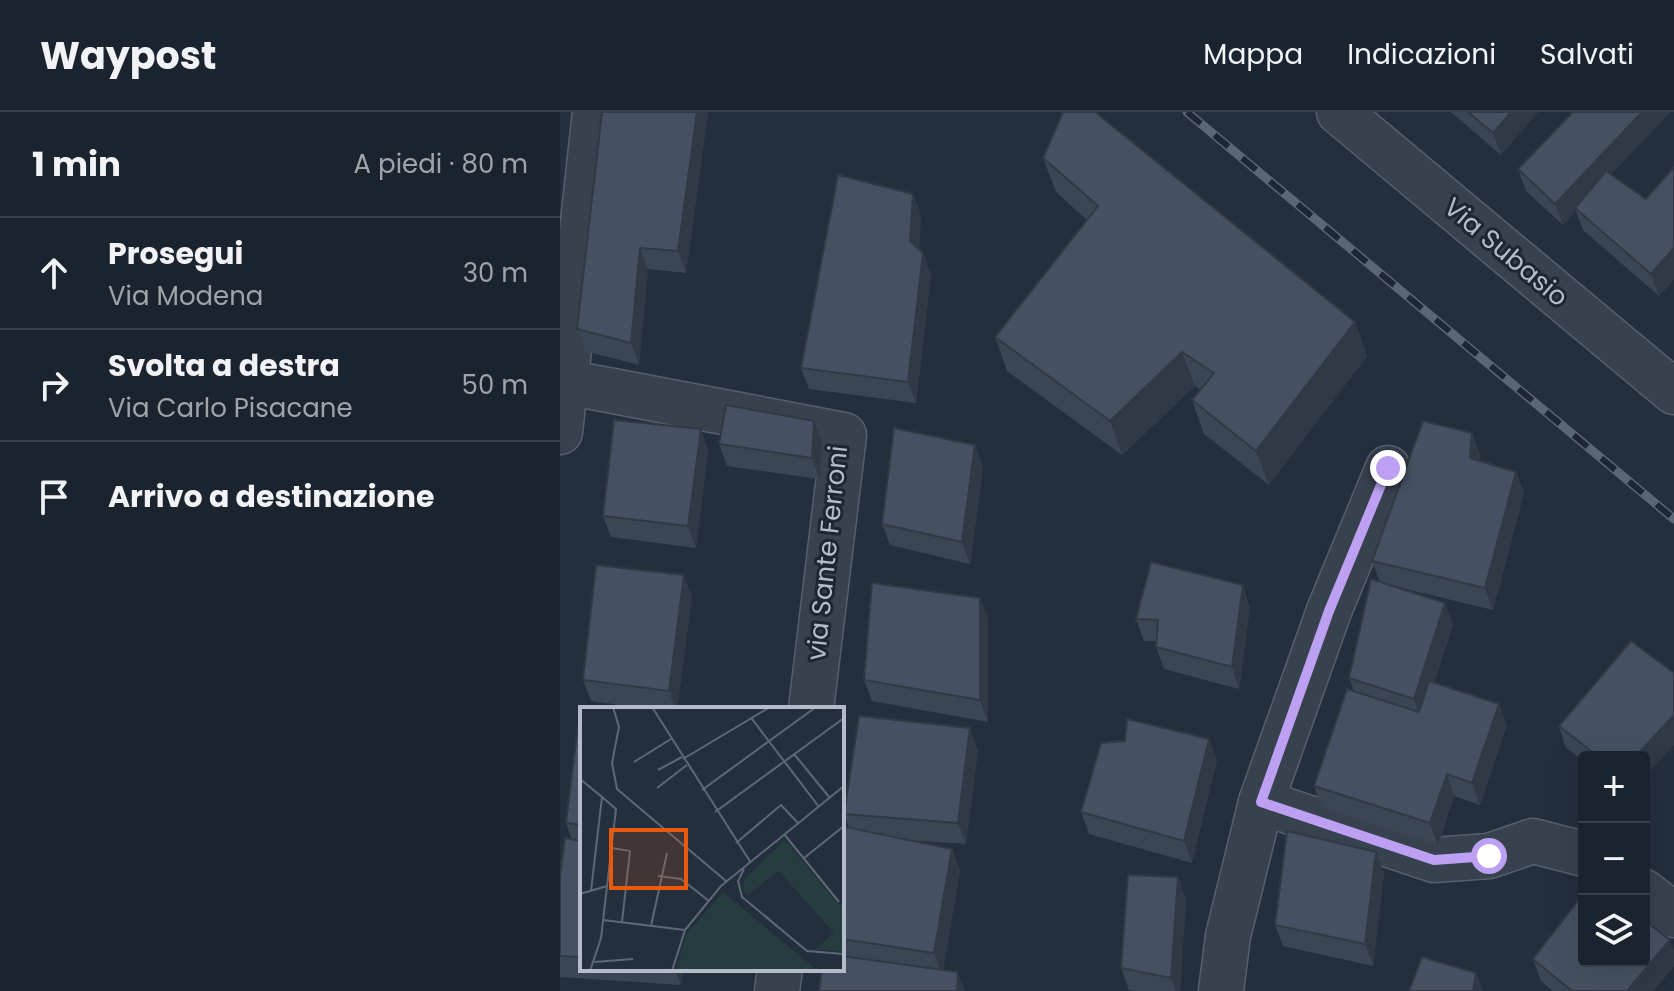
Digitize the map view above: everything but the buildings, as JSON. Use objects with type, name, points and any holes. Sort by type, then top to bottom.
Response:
[{"type":"street","points":[[560,432],[595,112]]},
{"type":"street","name":"Via Subasio","points":[[1339,112],[1674,392]]},
{"type":"street","name":"via Sante Ferroni","points":[[566,382],[844,435],[811,707]]},
{"type":"street","points":[[1221,991],[1228,936],[1261,802],[1329,611],[1388,468]]},
{"type":"street","points":[[1261,802],[1434,860],[1489,856],[1533,841],[1578,852]]},
{"type":"street","points":[[1648,895],[1674,915]]},
{"type":"street","points":[[777,991],[780,971]]},
{"type":"railway","points":[[1187,112],[1674,519]]},
{"type":"route","points":[[1388,468],[1329,611],[1261,802],[1434,860],[1489,856]]}]
